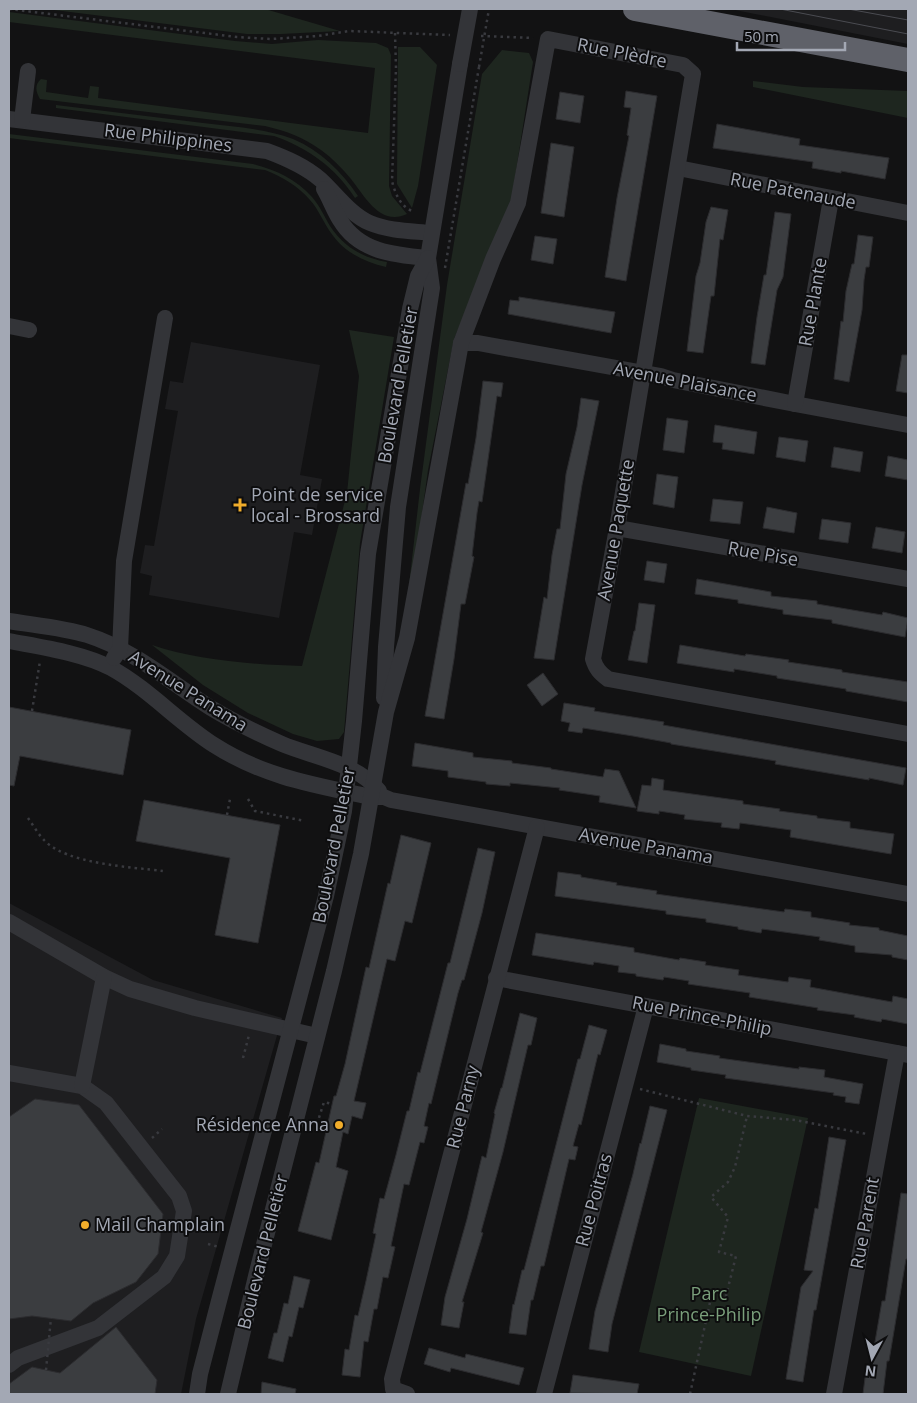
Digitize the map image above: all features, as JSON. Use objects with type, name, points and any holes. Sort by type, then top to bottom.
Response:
[{"type":"highway","points":[[635,9],[908,60]]},
{"type":"street","name":"Boulevard Pelletier","points":[[228,1394],[316,1036],[334,971],[376,792],[398,507],[432,288],[428,258],[470,9]]},
{"type":"street","name":"Boulevard Pelletier","points":[[382,730],[407,638],[461,344],[493,259],[518,203],[548,39]]},
{"type":"street","name":"Rue Plèdre","points":[[548,39],[683,65],[693,74]]},
{"type":"street","points":[[16,120],[28,71]]},
{"type":"street","name":"Avenue Paquette","points":[[693,74],[644,373],[592,659],[600,674],[608,679],[908,734]]},
{"type":"street","name":"Rue Philippines","points":[[16,120],[267,151],[288,158],[319,179],[358,216],[370,223],[382,227],[432,233]]},
{"type":"street","name":"Rue Patenaude","points":[[678,168],[908,213]]},
{"type":"street","name":"Rue Philippines","points":[[319,179],[340,220],[349,233],[360,242],[382,252],[428,258]]},
{"type":"street","name":"Rue Plante","points":[[795,404],[831,199]]},
{"type":"street","name":"Boulevard Pelletier","points":[[198,1394],[200,1374],[326,896],[350,770],[368,554],[410,309],[418,276],[428,258]]},
{"type":"street","points":[[109,667],[120,649],[124,561],[165,318]]},
{"type":"street","points":[[9,326],[29,330]]},
{"type":"street","name":"Avenue Plaisance","points":[[461,344],[478,343],[908,424]]},
{"type":"street","name":"Rue Pise","points":[[617,528],[908,579]]},
{"type":"street","name":"Avenue Panama","points":[[9,621],[87,635],[120,649],[138,658],[210,708],[246,728],[286,746],[338,763],[350,770],[376,792],[391,800],[908,894]]},
{"type":"street","name":"Avenue Panama","points":[[9,641],[92,660],[109,667],[152,696],[213,744],[229,754],[276,776],[347,792],[376,792]]},
{"type":"street","name":"Rue Parny","points":[[400,1391],[392,1379],[537,827]]},
{"type":"street","points":[[9,922],[104,977],[130,989],[195,1008],[316,1036]]},
{"type":"street","points":[[82,1086],[104,977]]},
{"type":"street","name":"Rue Prince-Philip","points":[[496,978],[902,1054]]},
{"type":"street","name":"Rue Poitras","points":[[544,1394],[646,1006]]},
{"type":"street","name":"Rue Parent","points":[[834,1394],[881,1136],[902,1054]]},
{"type":"street","points":[[9,1072],[82,1086],[106,1103],[179,1196],[184,1211],[177,1256],[164,1277],[98,1328],[18,1358],[9,1365]]},
{"type":"path","points":[[9,9],[227,36],[271,39],[318,36],[349,31],[395,33],[392,181],[400,201],[412,212]]},
{"type":"path","points":[[479,67],[489,9]]},
{"type":"path","points":[[32,711],[41,660]]},
{"type":"path","points":[[227,815],[230,799]]},
{"type":"path","points":[[248,799],[255,811],[305,820]]},
{"type":"path","points":[[28,818],[45,841],[65,854],[88,860],[163,871]]},
{"type":"path","points":[[243,1058],[253,1021]]},
{"type":"path","points":[[624,1086],[747,1116],[795,1120],[881,1136]]},
{"type":"path","points":[[317,1124],[324,1102],[332,1104]]},
{"type":"path","points":[[690,1394],[712,1293],[726,1296],[736,1256],[720,1252],[728,1217],[711,1197],[728,1182],[735,1167],[747,1116]]},
{"type":"path","points":[[152,1138],[162,1129]]},
{"type":"path","points":[[208,1244],[219,1247]]},
{"type":"path","points":[[46,1370],[51,1318]]},
{"type":"shaded area","points":[[730,9],[904,9],[908,10],[908,44]]},
{"type":"shaded area","name":"Point de service local - Brossard","points":[[191,342],[320,365],[300,475],[322,479],[312,535],[294,532],[279,618],[149,595],[152,576],[140,573],[145,545],[154,546],[178,411],[165,409],[170,381],[183,383]]},
{"type":"shaded area","points":[[9,903],[153,980],[282,1018],[196,1319],[181,1394],[9,1394]]},
{"type":"green space","points":[[46,9],[265,9],[340,31],[247,34]]},
{"type":"green space","points":[[9,12],[235,41],[272,44],[318,40],[376,43],[388,48],[391,55],[389,186],[392,196],[407,214],[397,217],[381,213],[367,201],[348,175],[329,156],[308,141],[287,132],[265,126],[40,99],[36,89],[41,79],[47,80],[46,92],[88,98],[90,86],[99,87],[98,98],[368,133],[375,68],[9,22]]},
{"type":"green space","points":[[398,47],[420,47],[437,65],[418,186],[412,208],[397,184]]},
{"type":"green space","points":[[502,50],[529,53],[533,62],[511,203],[454,339],[428,470],[411,593],[408,594],[447,285],[482,74]]},
{"type":"green space","points":[[753,81],[803,87],[908,91],[908,118],[753,87]]},
{"type":"green space","points":[[56,105],[249,128],[282,135],[313,149],[345,178],[358,196],[355,198],[339,177],[320,160],[298,146],[274,136],[56,108]]},
{"type":"green space","points":[[9,134],[253,164],[270,169],[292,180],[306,191],[317,204],[335,233],[348,246],[370,258],[387,262],[386,267],[362,259],[348,251],[336,240],[316,208],[300,190],[290,182],[265,170],[9,138]]},
{"type":"green space","points":[[349,330],[394,337],[360,543],[344,732],[339,739],[317,741],[293,734],[248,713],[203,685],[152,645],[226,661],[302,666],[347,493],[359,376]]},
{"type":"green space","name":"Parc Prince-Philip","points":[[699,1098],[808,1118],[751,1376],[639,1352]]},
{"type":"building","points":[[626,91],[657,96],[626,281],[605,277],[629,136],[627,135],[631,108],[624,107]]},
{"type":"building","points":[[560,92],[584,96],[580,123],[556,119]]},
{"type":"building","points":[[717,124],[800,139],[799,145],[889,158],[885,179],[812,168],[813,162],[713,148]]},
{"type":"building","points":[[551,143],[574,147],[564,217],[541,213]]},
{"type":"building","points":[[711,207],[728,210],[723,240],[720,239],[714,296],[711,296],[703,353],[687,351],[696,276],[700,263],[706,222]]},
{"type":"building","points":[[775,212],[791,214],[783,277],[777,290],[765,365],[751,363]]},
{"type":"building","points":[[858,235],[873,237],[869,267],[866,267],[862,310],[849,382],[834,379],[846,291],[852,264],[854,264]]},
{"type":"building","points":[[535,236],[557,239],[553,264],[531,260]]},
{"type":"building","points":[[519,297],[615,312],[611,333],[508,314],[510,300],[519,301]]},
{"type":"building","points":[[902,355],[908,355],[908,393],[896,391]]},
{"type":"building","points":[[483,381],[503,383],[501,397],[497,396],[482,502],[479,501],[477,513],[472,556],[474,557],[465,604],[461,604],[444,719],[425,716],[466,483],[468,484],[476,438]]},
{"type":"building","points":[[581,398],[599,401],[582,485],[554,660],[534,658],[544,597],[547,599],[557,529],[560,529],[566,474],[577,427]]},
{"type":"building","points":[[667,418],[688,421],[684,453],[663,450]]},
{"type":"building","points":[[715,425],[757,432],[754,454],[722,449],[723,443],[713,442]]},
{"type":"building","points":[[779,437],[808,441],[805,462],[776,457]]},
{"type":"building","points":[[834,447],[863,452],[860,472],[831,467]]},
{"type":"building","points":[[888,456],[908,460],[908,480],[885,476]]},
{"type":"building","points":[[657,474],[678,477],[674,508],[653,504]]},
{"type":"building","points":[[713,499],[743,502],[740,524],[710,521]]},
{"type":"building","points":[[767,507],[797,513],[794,533],[763,528]]},
{"type":"building","points":[[822,519],[851,523],[848,543],[819,539]]},
{"type":"building","points":[[876,527],[905,532],[902,553],[872,548]]},
{"type":"building","points":[[647,561],[667,564],[664,583],[644,580]]},
{"type":"building","points":[[697,579],[771,592],[771,596],[817,601],[817,604],[882,615],[883,612],[908,618],[905,637],[832,623],[832,620],[783,614],[783,610],[738,603],[738,600],[695,594]]},
{"type":"building","points":[[639,603],[655,605],[647,663],[628,660]]},
{"type":"building","points":[[680,645],[745,656],[746,654],[789,660],[788,662],[908,682],[908,702],[846,691],[846,689],[777,678],[777,676],[734,669],[734,672],[677,663]]},
{"type":"building","points":[[543,673],[558,694],[542,706],[527,685]]},
{"type":"building","points":[[564,703],[595,708],[594,711],[664,722],[663,725],[906,768],[903,785],[775,764],[776,761],[633,736],[583,728],[582,733],[568,731],[570,723],[561,721]]},
{"type":"building","points":[[9,707],[131,730],[123,775],[20,756],[14,786],[9,785]]},
{"type":"building","points":[[415,743],[473,753],[473,757],[512,761],[512,763],[603,777],[605,769],[619,771],[636,808],[599,802],[600,796],[559,790],[560,788],[510,783],[510,786],[486,784],[486,782],[448,777],[448,771],[412,766]]},
{"type":"building","points":[[652,778],[664,780],[663,790],[743,801],[743,804],[817,816],[817,818],[850,822],[850,828],[894,834],[891,854],[790,837],[791,830],[740,823],[739,829],[721,827],[722,823],[684,819],[685,815],[659,811],[659,814],[637,811],[642,785],[651,786]]},
{"type":"building","points":[[144,800],[280,825],[258,943],[215,935],[230,858],[136,841]]},
{"type":"building","points":[[401,835],[431,843],[412,923],[405,921],[395,961],[387,959],[354,1101],[366,1103],[362,1119],[352,1116],[348,1134],[343,1132],[336,1167],[348,1171],[331,1240],[298,1231],[316,1162],[319,1163],[334,1096],[336,1096],[345,1064],[366,967],[369,968]]},
{"type":"building","points":[[478,848],[495,852],[482,913],[464,980],[462,980],[458,993],[431,1104],[429,1103],[424,1126],[428,1127],[424,1143],[420,1142],[409,1185],[404,1184],[391,1246],[395,1247],[388,1278],[383,1277],[377,1309],[374,1309],[368,1342],[364,1341],[360,1377],[342,1375],[345,1349],[349,1350],[355,1315],[358,1316],[366,1281],[376,1234],[373,1233],[380,1198],[384,1199],[418,1072],[420,1073],[448,963],[450,963]]},
{"type":"building","points":[[558,872],[617,883],[616,885],[657,891],[656,894],[784,912],[785,909],[811,912],[811,917],[850,923],[849,925],[879,928],[879,930],[908,936],[908,960],[892,957],[892,955],[855,952],[855,946],[819,940],[820,937],[762,929],[761,933],[706,922],[706,919],[666,914],[666,911],[555,896]]},
{"type":"building","points":[[536,933],[634,948],[634,952],[679,960],[680,958],[706,962],[705,965],[739,970],[738,975],[788,982],[789,977],[811,980],[810,987],[892,1002],[893,996],[908,999],[908,1024],[882,1019],[881,1022],[854,1017],[855,1015],[749,997],[750,993],[688,984],[689,981],[664,977],[663,980],[636,976],[636,974],[618,972],[619,966],[594,962],[593,965],[532,955]]},
{"type":"building","points":[[520,1013],[537,1018],[531,1045],[528,1045],[503,1152],[481,1232],[483,1233],[462,1302],[464,1302],[459,1328],[441,1325],[445,1297],[482,1156],[486,1158],[494,1113]]},
{"type":"building","points":[[589,1025],[607,1030],[600,1055],[598,1054],[581,1125],[579,1124],[573,1146],[578,1147],[575,1160],[569,1159],[544,1266],[541,1266],[533,1300],[531,1300],[526,1335],[509,1333],[513,1304],[522,1270],[524,1270],[578,1059],[580,1059]]},
{"type":"building","points":[[660,1044],[686,1049],[686,1051],[720,1056],[719,1058],[799,1069],[799,1067],[825,1070],[824,1077],[863,1084],[859,1104],[845,1102],[846,1097],[833,1095],[834,1093],[725,1078],[726,1075],[691,1070],[691,1068],[657,1062]]},
{"type":"building","name":"Mail Champlain","points":[[35,1099],[79,1105],[163,1214],[158,1254],[136,1282],[93,1303],[71,1321],[32,1316],[9,1319],[9,1117]]},
{"type":"building","points":[[650,1106],[667,1110],[612,1324],[608,1352],[589,1349],[595,1311]]},
{"type":"building","points":[[829,1137],[846,1140],[816,1310],[814,1310],[803,1382],[786,1379],[801,1287],[813,1271],[804,1270],[815,1208],[818,1209]]},
{"type":"building","points":[[901,1193],[908,1194],[908,1259],[906,1259],[889,1361],[887,1361],[883,1394],[863,1394],[866,1370],[870,1371],[882,1301],[885,1301]]},
{"type":"building","points":[[294,1276],[310,1280],[303,1308],[299,1307],[292,1337],[289,1336],[283,1362],[268,1358],[274,1333],[277,1333],[284,1303],[288,1304]]},
{"type":"building","points":[[116,1327],[157,1380],[155,1394],[9,1394],[9,1384],[32,1367],[60,1373]]},
{"type":"building","points":[[429,1348],[465,1358],[466,1354],[524,1368],[519,1385],[451,1368],[450,1372],[424,1364]]},
{"type":"building","points":[[573,1375],[639,1384],[637,1394],[570,1393]]},
{"type":"building","points":[[262,1382],[296,1389],[295,1394],[261,1394]]},
{"type":"tram line","points":[[780,9],[908,34]]},
{"type":"tram line","points":[[848,9],[908,20]]},
{"type":"place","name":"Point de service local - Brossard","points":[[240,505]]},
{"type":"place","name":"Résidence Anna","points":[[339,1125]]},
{"type":"place","name":"Mail Champlain","points":[[85,1225]]}]
